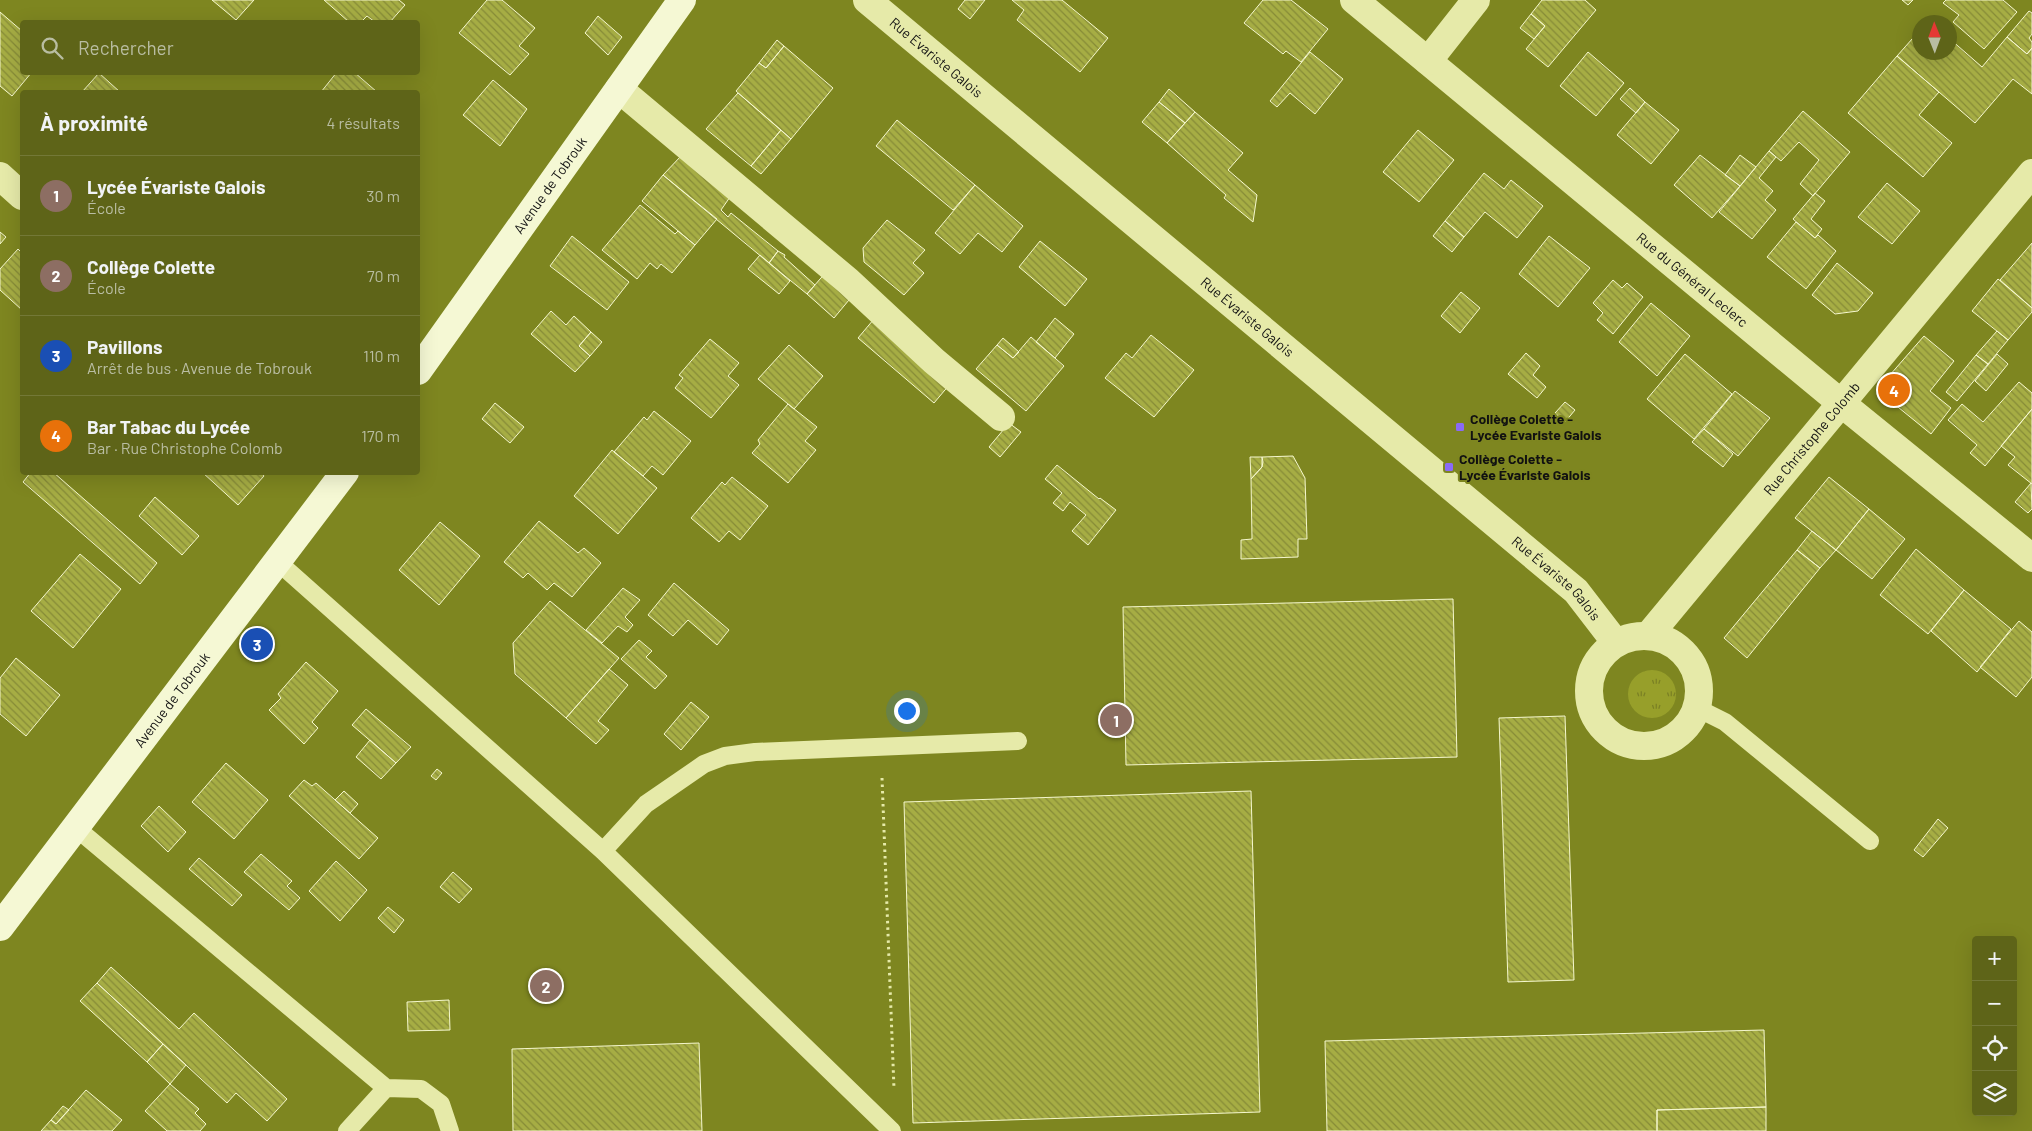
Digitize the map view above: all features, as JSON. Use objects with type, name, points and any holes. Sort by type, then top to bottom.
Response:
[{"type":"street","name":"Avenue de Tobrouk","points":[[420,368],[682,0]]},
{"type":"street","name":"Rue Évariste Galois","points":[[867,0],[1576,591],[1616,644]]},
{"type":"street","name":"Rue du Général Leclerc","points":[[1354,0],[1841,403],[2032,558]]},
{"type":"street","points":[[1428,61],[1476,0]]},
{"type":"street","points":[[619,89],[848,281],[934,360],[1001,417]]},
{"type":"street","name":"Rue Christophe Colomb","points":[[1649,635],[2032,173]]},
{"type":"street","points":[[0,176],[20,194]]},
{"type":"street","name":"Avenue de Tobrouk","points":[[0,927],[278,562],[338,475]]},
{"type":"street","points":[[1649,635],[1665,639],[1679,648],[1691,660],[1698,675],[1700,691],[1697,708],[1689,724],[1676,736],[1660,744],[1643,746],[1625,743],[1610,734],[1598,721],[1590,705],[1589,687],[1593,669],[1602,655],[1616,644],[1632,637],[1649,635]]},
{"type":"lane","points":[[278,562],[603,851],[892,1131]]},
{"type":"lane","points":[[1697,708],[1725,722],[1870,841]]},
{"type":"lane","points":[[603,851],[646,804],[704,764],[725,756],[754,752],[1018,741]]},
{"type":"lane","points":[[75,827],[386,1088],[422,1089],[441,1104],[450,1131]]},
{"type":"lane","points":[[347,1131],[386,1088]]},
{"type":"path","points":[[881,748],[894,1092]]},
{"type":"green space","points":[[1652,670],[1661,672],[1669,677],[1674,685],[1676,694],[1674,703],[1669,711],[1661,716],[1652,718],[1643,716],[1635,711],[1630,703],[1628,694],[1630,685],[1635,677],[1643,672]]},
{"type":"building","points":[[212,0],[254,0],[236,20]]},
{"type":"building","points":[[324,0],[399,0],[405,5],[392,20],[372,20],[367,16],[363,20],[347,20]]},
{"type":"building","points":[[487,0],[502,0],[535,28],[519,46],[529,54],[510,75],[459,33]]},
{"type":"building","points":[[965,0],[985,0],[970,19],[958,9]]},
{"type":"building","points":[[1012,0],[1062,0],[1108,38],[1080,72],[1017,20],[1024,10]]},
{"type":"building","points":[[1263,0],[1291,0],[1328,29],[1301,62],[1286,51],[1283,54],[1244,23]]},
{"type":"building","points":[[1542,0],[1585,0],[1596,10],[1548,67],[1526,49],[1545,26],[1531,14]]},
{"type":"building","points":[[1902,0],[1913,0],[1908,5]]},
{"type":"building","points":[[1946,0],[2003,0],[2017,12],[1984,49],[1957,25],[1957,17],[1959,15],[1943,3]]},
{"type":"building","points":[[2029,11],[2032,13],[2032,34],[2029,38],[2032,42],[2032,48],[2027,54],[2007,37]]},
{"type":"building","points":[[0,12],[20,29],[20,75],[30,75],[12,96],[0,86]]},
{"type":"building","points":[[1531,14],[1545,26],[1534,39],[1520,28]]},
{"type":"building","points":[[598,16],[622,37],[608,55],[585,33]]},
{"type":"building","points":[[2007,37],[2027,54],[2032,48],[2032,94],[2013,79],[1975,123],[1897,56],[1912,39],[1912,60],[1957,60],[1957,45],[1982,67]]},
{"type":"building","points":[[777,40],[784,46],[766,68],[759,63]]},
{"type":"building","points":[[784,46],[833,88],[791,139],[736,91],[759,63],[766,68]]},
{"type":"building","points":[[1310,52],[1343,79],[1315,114],[1290,93],[1277,107],[1270,101]]},
{"type":"building","points":[[1588,52],[1624,83],[1596,116],[1560,86]]},
{"type":"building","points":[[1897,56],[1939,92],[1919,115],[1952,143],[1923,177],[1848,113]]},
{"type":"building","points":[[97,75],[101,75],[118,90],[84,90]]},
{"type":"building","points":[[335,75],[357,75],[375,90],[323,90]]},
{"type":"building","points":[[493,80],[527,109],[500,146],[463,115]]},
{"type":"building","points":[[1630,88],[1645,102],[1636,113],[1620,99]]},
{"type":"building","points":[[1169,89],[1195,112],[1185,123],[1159,102]]},
{"type":"building","points":[[738,93],[781,130],[751,166],[706,129]]},
{"type":"building","points":[[1159,102],[1185,123],[1167,143],[1142,122]]},
{"type":"building","points":[[1645,102],[1679,130],[1651,164],[1617,135]]},
{"type":"building","points":[[1803,111],[1850,152],[1813,196],[1800,184],[1819,160],[1799,142],[1781,161],[1769,151]]},
{"type":"building","points":[[1195,112],[1243,153],[1228,170],[1257,195],[1253,222],[1224,198],[1226,195],[1167,143]]},
{"type":"building","points":[[897,120],[975,185],[953,210],[876,146]]},
{"type":"building","points":[[781,130],[791,139],[761,174],[751,166]]},
{"type":"building","points":[[1418,130],[1454,160],[1419,202],[1383,172]]},
{"type":"building","points":[[1769,151],[1776,157],[1759,178],[1773,191],[1765,200],[1776,210],[1752,239],[1719,212]]},
{"type":"building","points":[[1700,155],[1740,186],[1712,218],[1674,185]]},
{"type":"building","points":[[1740,155],[1756,167],[1740,186],[1725,175]]},
{"type":"building","points":[[681,156],[730,197],[721,210],[728,217],[731,213],[778,251],[769,263],[663,175]]},
{"type":"building","points":[[1484,173],[1504,189],[1511,180],[1543,206],[1517,238],[1485,212],[1464,237],[1445,221]]},
{"type":"building","points":[[663,175],[717,219],[695,245],[642,201]]},
{"type":"building","points":[[1887,183],[1920,211],[1892,244],[1858,217]]},
{"type":"building","points":[[975,185],[1023,226],[1002,252],[978,233],[960,254],[935,233]]},
{"type":"building","points":[[1815,193],[1825,201],[1811,219],[1822,229],[1815,238],[1793,219]]},
{"type":"building","points":[[640,205],[675,234],[678,231],[695,245],[672,273],[661,264],[657,269],[650,263],[637,279],[602,250]]},
{"type":"building","points":[[887,220],[925,250],[913,263],[924,273],[904,295],[864,262],[863,248]]},
{"type":"building","points":[[1445,221],[1464,237],[1452,252],[1433,236]]},
{"type":"building","points":[[1796,222],[1815,238],[1818,235],[1836,251],[1806,289],[1767,257]]},
{"type":"building","points":[[0,232],[6,237],[0,244]]},
{"type":"building","points":[[572,236],[629,282],[607,310],[550,266]]},
{"type":"building","points":[[1549,236],[1590,268],[1558,307],[1519,274]]},
{"type":"building","points":[[1040,241],[1087,279],[1065,306],[1019,267]]},
{"type":"building","points":[[2032,243],[2032,308],[2000,280]]},
{"type":"building","points":[[18,249],[20,251],[20,308],[0,290],[0,269]]},
{"type":"building","points":[[778,251],[785,255],[784,257],[815,285],[807,294],[769,263]]},
{"type":"building","points":[[760,255],[790,281],[779,294],[748,269]]},
{"type":"building","points":[[1837,263],[1873,293],[1858,311],[1835,314],[1812,295]]},
{"type":"building","points":[[827,271],[854,294],[834,318],[807,294]]},
{"type":"building","points":[[1998,279],[2032,308],[2032,312],[2008,340],[1972,311]]},
{"type":"building","points":[[1613,280],[1622,288],[1627,283],[1643,297],[1613,334],[1597,320],[1603,313],[1593,303]]},
{"type":"building","points":[[1461,292],[1480,308],[1460,333],[1441,316]]},
{"type":"building","points":[[1651,303],[1690,336],[1657,376],[1619,342]]},
{"type":"building","points":[[551,311],[566,325],[574,316],[591,332],[579,346],[590,356],[575,372],[531,334]]},
{"type":"building","points":[[1055,318],[1074,334],[1055,358],[1036,342]]},
{"type":"building","points":[[874,319],[950,384],[934,403],[858,338]]},
{"type":"building","points":[[1997,331],[2008,340],[1988,364],[1976,355]]},
{"type":"building","points":[[591,332],[602,342],[590,356],[579,346]]},
{"type":"building","points":[[1151,335],[1194,370],[1154,417],[1105,378],[1126,353],[1132,358]]},
{"type":"building","points":[[1924,336],[1954,361],[1930,391],[1951,408],[1931,434],[1893,403],[1889,376]]},
{"type":"building","points":[[1031,337],[1064,366],[1026,411],[976,369],[997,345],[1013,358]]},
{"type":"building","points":[[1003,338],[1019,352],[1013,358],[997,345]]},
{"type":"building","points":[[710,339],[739,363],[728,376],[739,385],[711,418],[675,388],[683,378],[679,375]]},
{"type":"building","points":[[789,345],[823,376],[794,409],[758,379]]},
{"type":"building","points":[[1526,353],[1540,366],[1533,375],[1546,387],[1537,398],[1508,374]]},
{"type":"building","points":[[1685,354],[1732,394],[1694,439],[1647,399]]},
{"type":"building","points":[[1997,354],[2008,364],[1986,391],[1975,381]]},
{"type":"building","points":[[1976,355],[1988,364],[1957,401],[1946,392]]},
{"type":"building","points":[[2019,382],[2032,393],[2032,409],[1985,466],[1970,453],[1977,445],[1948,420],[1962,404],[1983,422]]},
{"type":"building","points":[[1735,391],[1770,418],[1738,456],[1704,429]]},
{"type":"building","points":[[1565,402],[1575,410],[1565,422],[1555,413]]},
{"type":"building","points":[[495,403],[524,427],[510,443],[482,419]]},
{"type":"building","points":[[788,404],[817,427],[805,441],[816,450],[788,483],[752,453],[760,444],[758,440]]},
{"type":"building","points":[[2032,409],[2032,484],[2008,465],[2015,457],[2001,446]]},
{"type":"building","points":[[654,411],[691,441],[663,475],[652,466],[643,476],[614,452],[644,417],[647,420]]},
{"type":"building","points":[[1009,423],[1021,432],[1000,457],[989,447]]},
{"type":"building","points":[[1704,429],[1733,454],[1723,467],[1692,442]]},
{"type":"building","points":[[612,450],[657,488],[618,534],[574,496]]},
{"type":"building","points":[[1293,456],[1305,478],[1307,539],[1298,539],[1298,557],[1241,559],[1241,540],[1252,539],[1251,479],[1262,467],[1262,457]]},
{"type":"building","points":[[1250,457],[1262,457],[1263,462],[1262,467],[1251,479]]},
{"type":"building","points":[[1057,465],[1099,499],[1116,510],[1088,545],[1072,531],[1086,515],[1070,502],[1063,511],[1053,503],[1062,493],[1045,479]]},
{"type":"building","points":[[29,475],[56,475],[157,563],[140,584],[23,482]]},
{"type":"building","points":[[205,475],[263,475],[238,505]]},
{"type":"building","points":[[732,477],[768,506],[740,540],[729,531],[719,542],[691,518],[722,482],[725,485]]},
{"type":"building","points":[[1829,477],[1869,509],[1836,550],[1795,518]]},
{"type":"building","points":[[2031,483],[2032,509],[2028,513],[2015,502]]},
{"type":"building","points":[[155,497],[199,536],[182,555],[139,516]]},
{"type":"building","points":[[1869,509],[1905,539],[1872,579],[1836,550]]},
{"type":"building","points":[[539,521],[578,553],[584,548],[601,563],[572,597],[554,583],[547,590],[528,573],[523,578],[504,562]]},
{"type":"building","points":[[440,522],[480,556],[439,605],[399,570]]},
{"type":"building","points":[[1812,531],[1836,550],[1820,568],[1797,550]]},
{"type":"building","points":[[1916,549],[1964,590],[1928,634],[1880,595]]},
{"type":"building","points":[[1797,550],[1820,568],[1747,658],[1724,638]]},
{"type":"building","points":[[80,554],[121,589],[73,648],[31,611]]},
{"type":"building","points":[[674,583],[729,630],[717,645],[688,620],[673,636],[648,615]]},
{"type":"building","points":[[623,588],[640,600],[625,617],[633,625],[627,632],[618,626],[602,643],[586,630]]},
{"type":"building","points":[[1964,590],[2011,629],[1977,672],[1931,631]]},
{"type":"building","points":[[1453,599],[1457,757],[1126,765],[1123,607]]},
{"type":"building","points":[[550,601],[619,658],[566,718],[515,674],[513,643]]},
{"type":"building","points":[[2019,621],[2032,632],[2032,677],[2016,697],[1980,667]]},
{"type":"building","points":[[639,640],[652,651],[646,657],[667,676],[655,689],[621,659]]},
{"type":"building","points":[[16,658],[60,695],[26,736],[0,714],[0,678]]},
{"type":"building","points":[[306,662],[338,691],[312,722],[318,728],[304,744],[269,710],[281,698],[278,694]]},
{"type":"building","points":[[609,669],[628,685],[598,721],[609,730],[596,744],[566,718]]},
{"type":"building","points":[[691,702],[709,717],[681,750],[664,734]]},
{"type":"building","points":[[366,709],[411,747],[396,763],[352,725]]},
{"type":"building","points":[[1565,716],[1574,980],[1508,982],[1499,718]]},
{"type":"building","points":[[370,740],[396,763],[381,779],[356,757]]},
{"type":"building","points":[[226,763],[268,800],[234,839],[192,802]]},
{"type":"building","points":[[437,769],[442,773],[436,780],[431,776]]},
{"type":"building","points":[[304,780],[312,786],[316,783],[378,838],[359,859],[289,796]]},
{"type":"building","points":[[344,791],[358,804],[350,813],[335,800]]},
{"type":"building","points":[[1251,791],[1260,1112],[913,1123],[904,802]]},
{"type":"building","points":[[159,806],[186,832],[168,852],[141,826]]},
{"type":"building","points":[[1938,819],[1948,828],[1923,857],[1914,850]]},
{"type":"building","points":[[261,854],[292,881],[287,886],[300,898],[289,910],[244,872]]},
{"type":"building","points":[[199,858],[242,895],[232,906],[189,869]]},
{"type":"building","points":[[336,861],[367,890],[340,921],[309,891]]},
{"type":"building","points":[[453,872],[472,889],[459,903],[440,887]]},
{"type":"building","points":[[388,907],[404,920],[394,933],[378,918]]},
{"type":"building","points":[[111,967],[179,1029],[194,1013],[287,1099],[267,1121],[236,1093],[227,1103],[97,983]]},
{"type":"building","points":[[97,983],[163,1044],[147,1062],[80,1001]]},
{"type":"building","points":[[449,1000],[450,1030],[408,1031],[407,1002]]},
{"type":"building","points":[[1764,1030],[1766,1107],[1657,1110],[1657,1131],[1327,1131],[1325,1041]]},
{"type":"building","points":[[699,1043],[702,1131],[513,1131],[512,1049]]},
{"type":"building","points":[[163,1044],[186,1065],[170,1084],[147,1062]]},
{"type":"building","points":[[170,1084],[199,1109],[195,1113],[206,1124],[200,1131],[167,1131],[145,1111]]},
{"type":"building","points":[[86,1090],[122,1120],[112,1131],[41,1131],[51,1120],[56,1124]]},
{"type":"building","points":[[63,1106],[69,1110],[56,1124],[51,1120]]},
{"type":"building","points":[[1766,1107],[1766,1131],[1657,1131],[1657,1110]]},
{"type":"place","name":"Bar Tabac du Lycée","points":[[1894,390]]},
{"type":"place","name":"Collège Colette - Lycée Evariste Galois","points":[[1460,427]]},
{"type":"place","name":"Collège Colette - Lycée Évariste Galois","points":[[1449,467]]},
{"type":"place","name":"Pavillons","points":[[257,644]]},
{"type":"place","name":"Lycée Évariste Galois","points":[[1116,720]]},
{"type":"place","name":"Collège Colette","points":[[546,986]]}]
